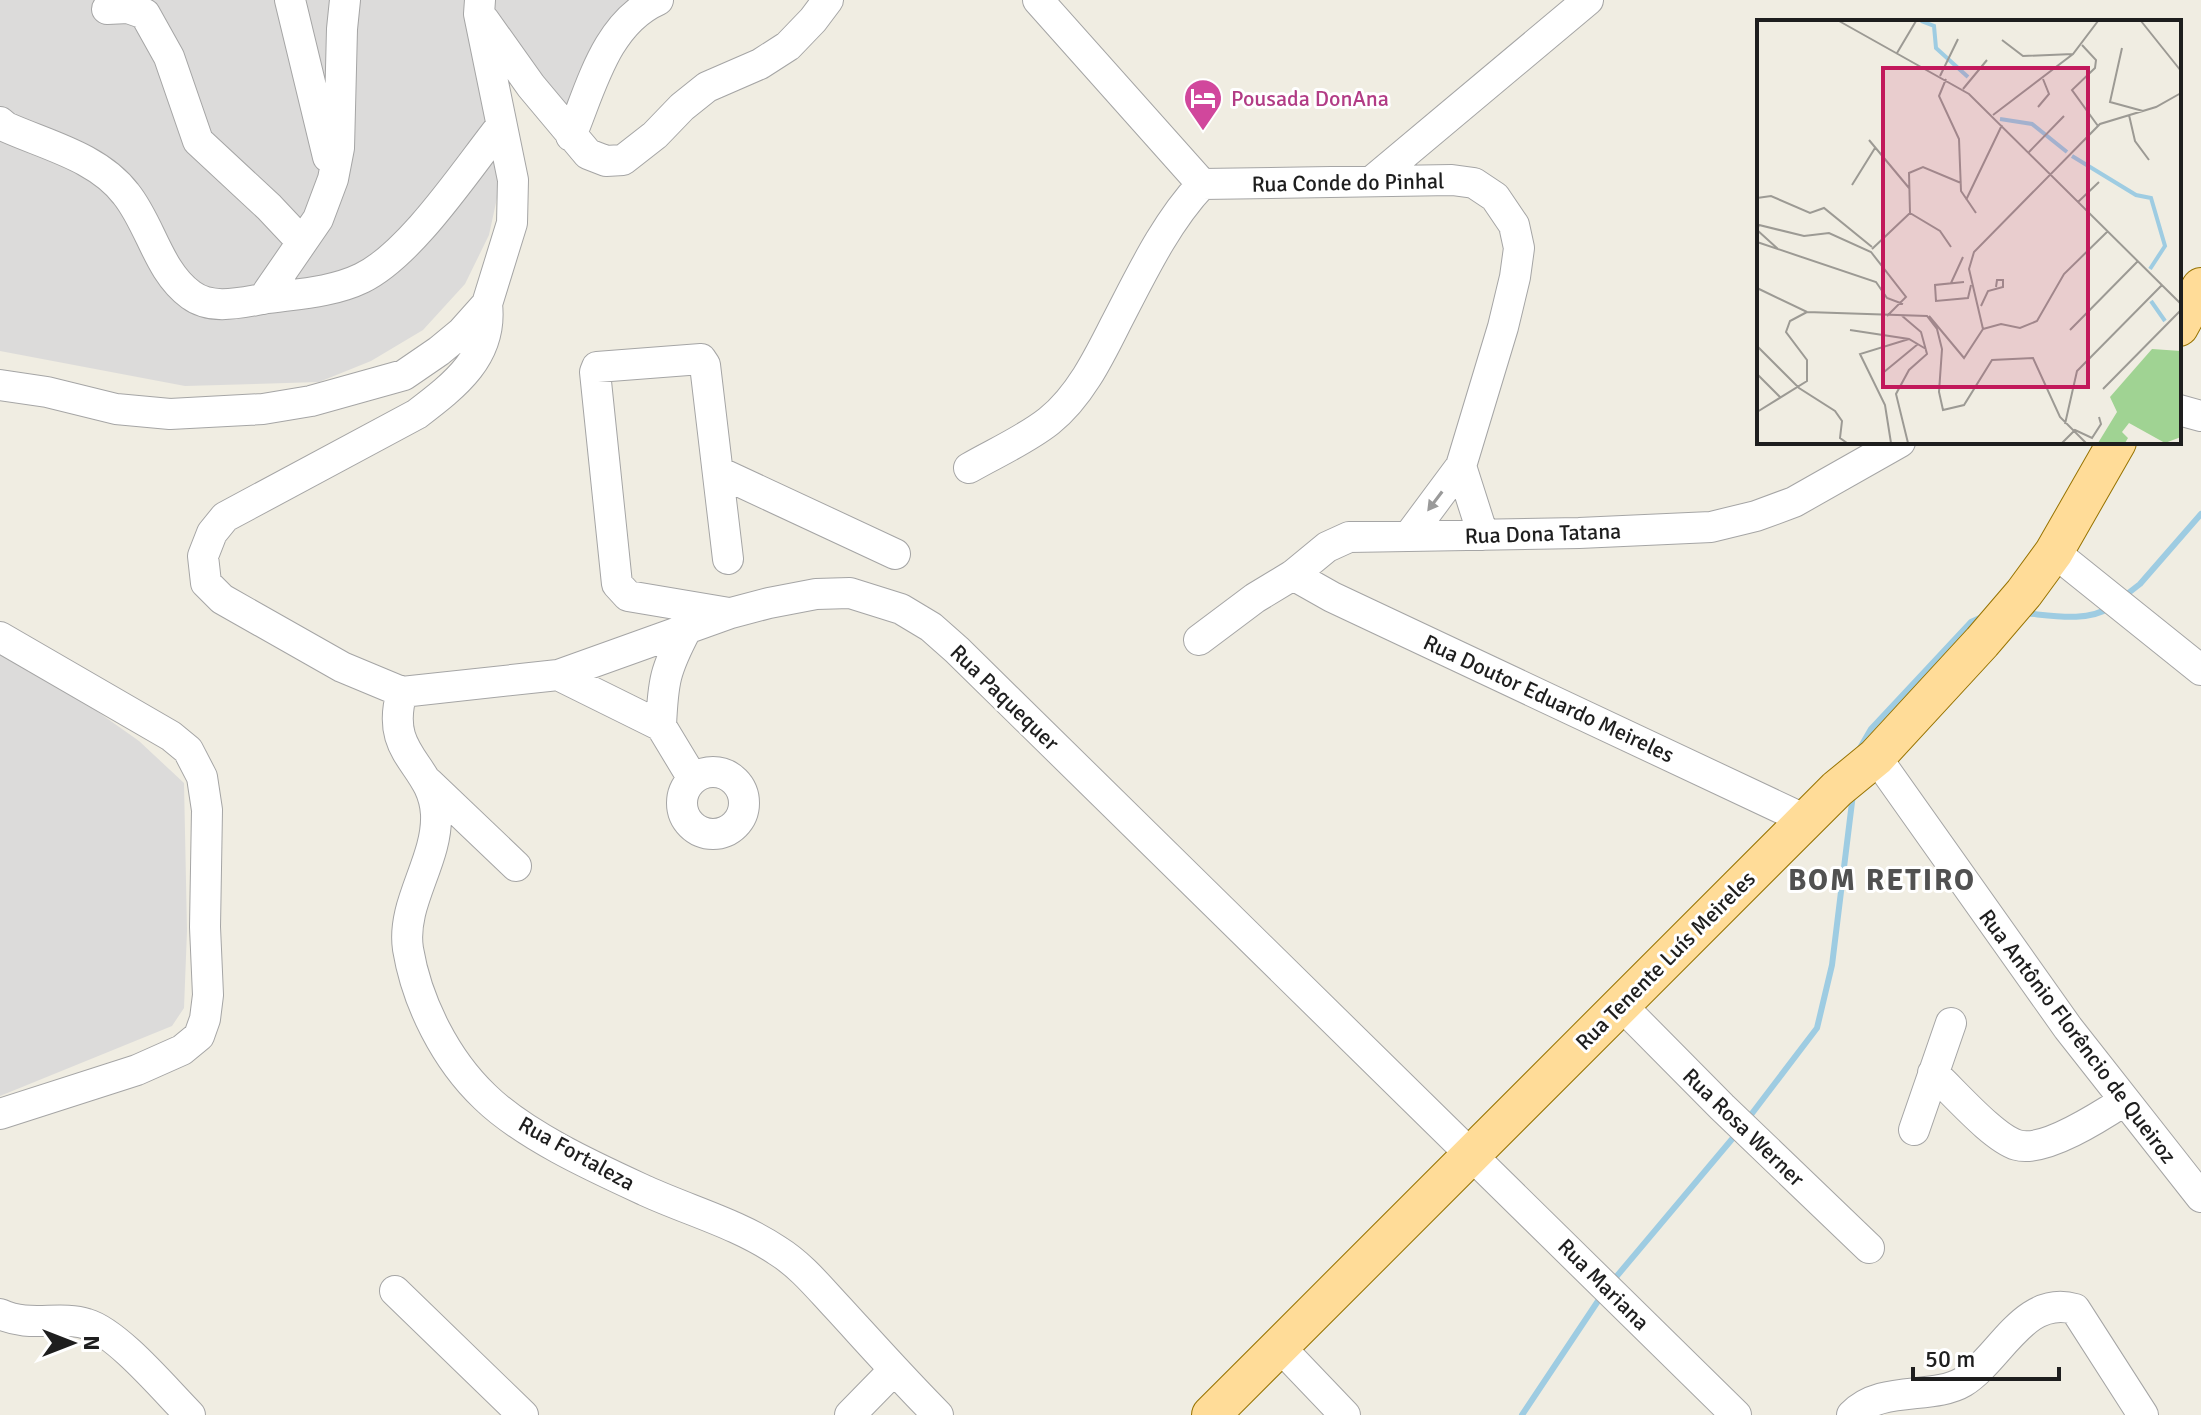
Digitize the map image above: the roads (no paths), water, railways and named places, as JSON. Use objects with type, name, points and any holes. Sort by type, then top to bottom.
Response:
[{"type":"main road","points":[[2181,323],[2201,287]]},
{"type":"main road","name":"Rua Tenente Luís Meireles","points":[[1211,1415],[1620,1004],[1859,771],[2000,621],[2054,552],[2116,444]]},
{"type":"street","points":[[290,0],[333,179]]},
{"type":"street","points":[[263,299],[318,219],[333,179],[339,148],[345,0]]},
{"type":"street","points":[[571,136],[618,31],[638,11],[658,0]]},
{"type":"street","points":[[480,7],[571,136],[588,154],[606,161],[623,160],[707,87],[760,64],[788,46],[828,0]]},
{"type":"street","points":[[969,468],[1050,421],[1075,394],[1185,202],[1202,184],[1038,0]]},
{"type":"street","points":[[1372,181],[1588,0]]},
{"type":"street","points":[[0,385],[47,392],[116,409],[170,414],[263,409],[311,401],[404,375],[462,332],[487,304],[512,223],[513,180],[480,7]]},
{"type":"street","points":[[107,9],[128,8],[145,14],[169,57],[198,141],[301,241]]},
{"type":"street","points":[[0,122],[95,166],[115,180],[129,197],[180,286],[194,298],[208,303],[229,304],[326,290],[362,278],[404,247],[501,126]]},
{"type":"street","name":"Rua Conde do Pinhal","points":[[1202,184],[1438,179],[1474,183],[1495,197],[1514,225],[1519,248],[1515,277],[1461,466],[1409,536]]},
{"type":"street","points":[[402,692],[342,667],[222,599],[206,583],[203,556],[212,533],[225,517],[417,414],[446,392],[468,369],[482,346],[490,324],[487,304]]},
{"type":"street","points":[[728,559],[705,365],[701,359],[597,367],[595,372],[617,584],[628,596],[731,613]]},
{"type":"street","points":[[2181,411],[2201,416]]},
{"type":"street","name":"Rua Dona Tatana","points":[[1199,640],[1255,598],[1293,575],[1327,547],[1349,537],[1711,527],[1756,516],[1794,502],[1896,444]]},
{"type":"street","points":[[1461,466],[1483,535]]},
{"type":"street","points":[[719,472],[895,554]]},
{"type":"street","points":[[2054,552],[2201,670]]},
{"type":"street","name":"Rua Doutor Eduardo Meireles","points":[[1293,575],[1332,597],[1806,820]]},
{"type":"street","name":"Rua Paquequer","points":[[402,692],[558,675],[731,613],[816,594],[850,593],[901,609],[931,627],[1472,1153]]},
{"type":"street","points":[[661,726],[663,684],[668,664],[686,630]]},
{"type":"street","points":[[0,637],[158,728],[188,750],[202,777],[207,810],[205,927],[208,995],[199,1036],[182,1050],[137,1070],[0,1114]]},
{"type":"street","points":[[558,675],[661,726],[693,779]]},
{"type":"street","name":"Rua Fortaleza","points":[[402,692],[396,721],[400,741],[425,779],[435,805],[435,831],[411,912],[407,946],[414,975],[432,1022],[454,1060],[485,1097],[527,1129],[647,1191],[744,1231],[780,1252],[807,1275],[938,1415]]},
{"type":"street","name":"Rua Antônio Florêncio de Queiroz","points":[[1859,771],[2050,1004],[2201,1197]]},
{"type":"street","points":[[425,779],[516,866]]},
{"type":"street","name":"Rua Rosa Werner","points":[[1620,1004],[1869,1248]]},
{"type":"street","points":[[1914,1130],[1951,1023]]},
{"type":"street","points":[[1933,1073],[1992,1129],[2019,1146],[2044,1144],[2124,1101]]},
{"type":"street","name":"Rua Mariana","points":[[1472,1153],[1736,1415]]},
{"type":"street","points":[[395,1291],[523,1415]]},
{"type":"street","points":[[1852,1415],[1874,1400],[1962,1382],[2036,1312],[2061,1305],[2075,1309],[2143,1415]]},
{"type":"street","points":[[0,1314],[13,1321],[74,1322],[94,1327],[109,1336],[190,1415]]},
{"type":"street","points":[[1279,1346],[1345,1415]]},
{"type":"street","points":[[850,1415],[894,1370]]},
{"type":"waterway","points":[[2122,598],[2140,584],[2201,514]]},
{"type":"waterway","points":[[2023,613],[2080,616],[2110,607]]},
{"type":"waterway","points":[[1860,748],[1871,729],[1971,622],[1982,617]]},
{"type":"waterway","points":[[1747,1120],[1817,1028],[1832,965],[1853,794]]},
{"type":"waterway","points":[[1611,1283],[1738,1132]]},
{"type":"waterway","points":[[1522,1415],[1602,1295]]},
{"type":"place","name":"Pousada DonAna","points":[[1203,132]]},
{"type":"district","name":"BOM RETIRO","points":[[1882,880]]}]
